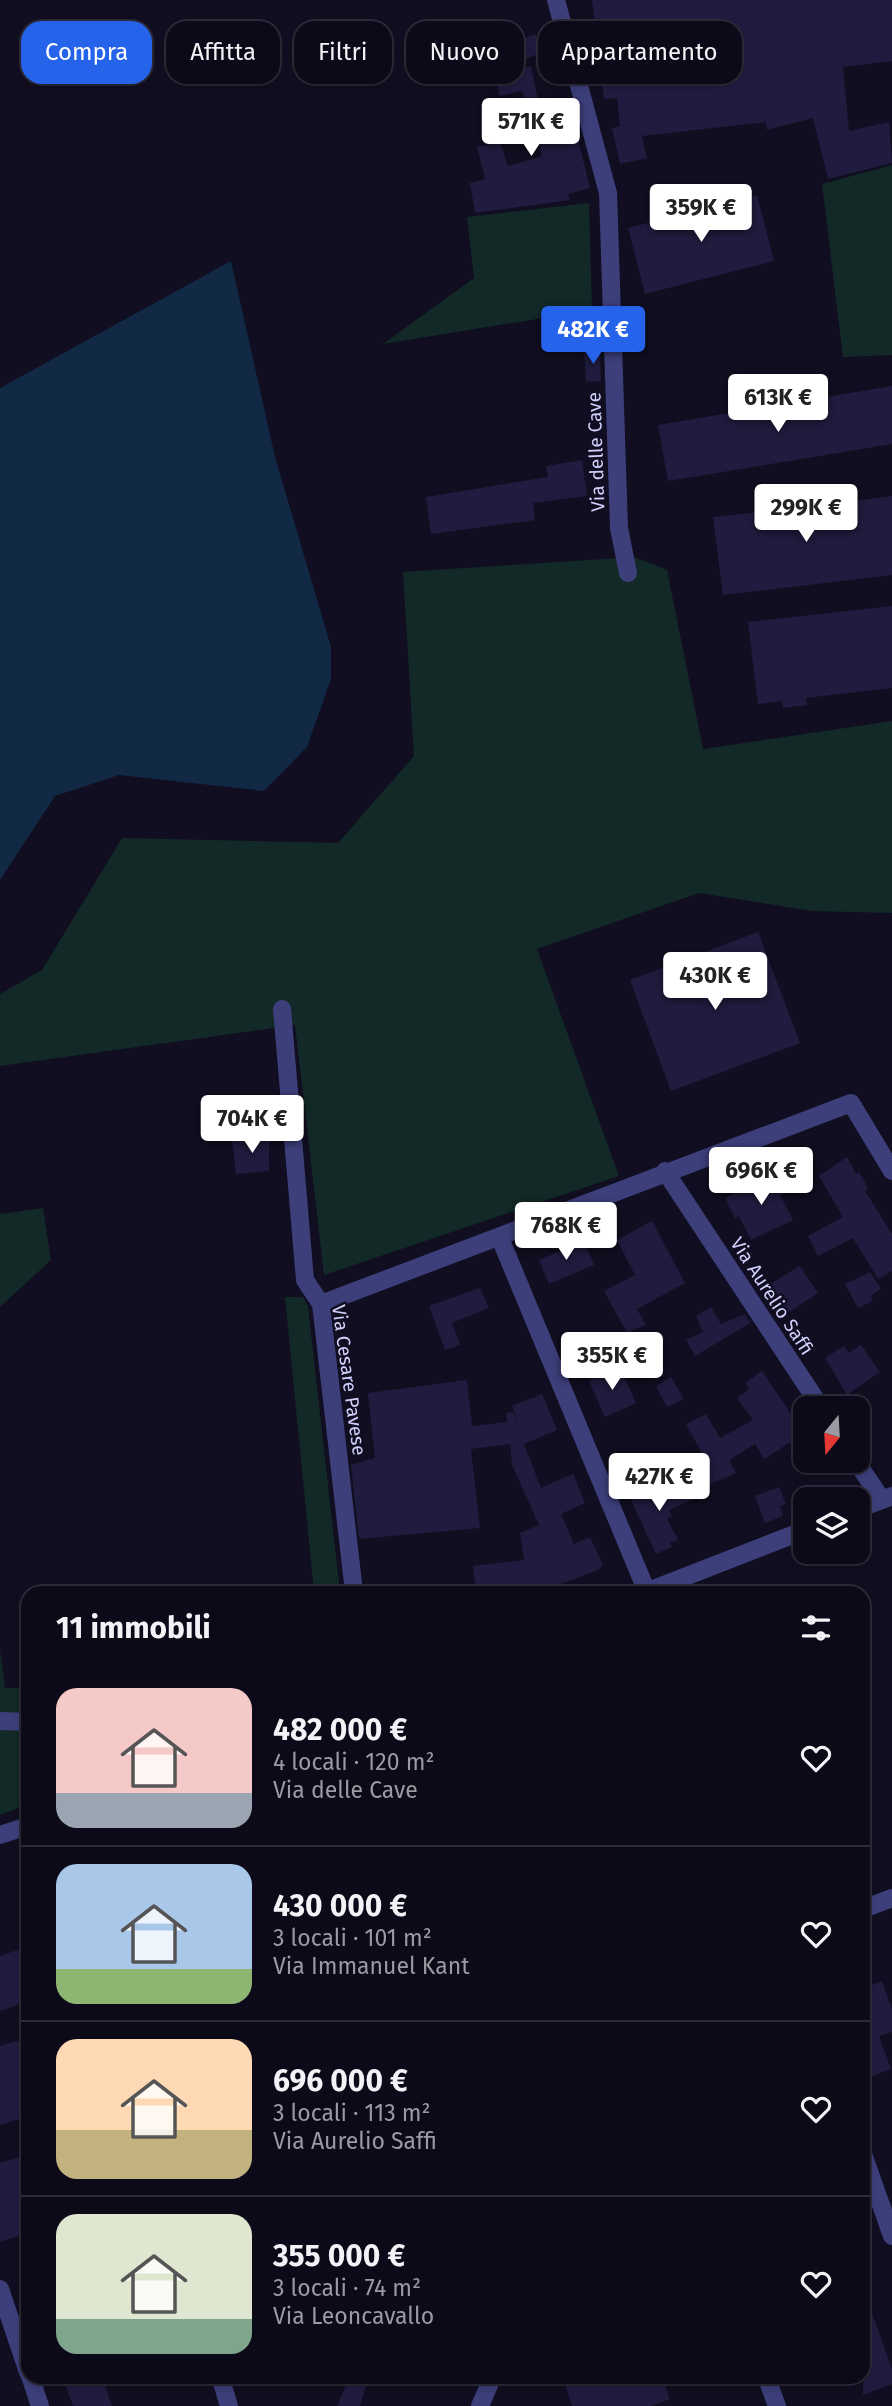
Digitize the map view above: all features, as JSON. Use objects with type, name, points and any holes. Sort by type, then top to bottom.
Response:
[{"type":"street","name":"Via delle Cave","points":[[556,0],[608,193],[620,528],[628,573]]},
{"type":"street","name":"Via Cesare Pavese","points":[[282,1009],[305,1280],[321,1304],[353,1586]]},
{"type":"street","points":[[321,1304],[851,1102],[892,1171]]},
{"type":"street","name":"Via Aurelio Saffi","points":[[665,1171],[813,1396]]},
{"type":"street","points":[[500,1238],[645,1586]]},
{"type":"street","points":[[867,1474],[887,1498],[870,1504]]},
{"type":"street","points":[[662,1586],[793,1535]]},
{"type":"street","points":[[0,1721],[21,1722]]},
{"type":"street","points":[[0,1835],[21,1828]]},
{"type":"street","points":[[870,1906],[892,1898]]},
{"type":"street","points":[[870,2174],[892,2236]]},
{"type":"street","points":[[0,2290],[21,2351]]},
{"type":"street","points":[[32,2384],[40,2406]]},
{"type":"street","points":[[222,2384],[229,2406]]},
{"type":"street","points":[[480,2406],[490,2384]]},
{"type":"street","points":[[769,2384],[777,2406]]},
{"type":"green space","points":[[892,165],[892,355],[843,357],[822,184]]},
{"type":"green space","points":[[589,203],[592,310],[383,344],[474,278],[467,217]]},
{"type":"green space","points":[[634,557],[667,570],[703,749],[892,721],[892,913],[812,911],[699,893],[537,949],[619,1176],[324,1275],[295,1025],[0,1066],[0,994],[42,970],[122,838],[338,843],[414,756],[403,572]]},
{"type":"green space","points":[[43,1208],[51,1260],[0,1307],[0,1214]]},
{"type":"green space","points":[[285,1297],[303,1297],[308,1307],[339,1586],[313,1586]]},
{"type":"green space","points":[[0,1650],[5,1688],[21,1688],[21,1807],[0,1815]]},
{"type":"water","points":[[231,261],[275,457],[331,647],[331,679],[307,747],[264,791],[119,775],[55,796],[0,880],[0,388]]},
{"type":"building","points":[[592,0],[892,0],[892,61],[843,67],[849,131],[889,122],[892,163],[828,179],[813,118],[767,130],[766,122],[642,136],[647,158],[620,164],[612,128],[620,126],[617,98],[604,99],[602,84],[742,84],[742,21],[595,21]]},
{"type":"building","points":[[535,34],[538,54],[524,59],[524,38]]},
{"type":"building","points":[[531,66],[541,114],[559,109],[562,121],[573,119],[590,188],[568,194],[570,200],[475,213],[470,183],[485,179],[477,147],[500,142],[508,166],[542,156],[522,91],[500,96],[497,84],[524,84],[524,68]]},
{"type":"building","points":[[757,195],[774,261],[645,294],[628,228]]},
{"type":"building","points":[[600,351],[601,381],[586,382],[584,352]]},
{"type":"building","points":[[892,386],[892,444],[668,481],[658,425]]},
{"type":"building","points":[[582,460],[587,496],[533,503],[535,520],[431,534],[426,497],[548,477],[546,466]]},
{"type":"building","points":[[844,488],[846,502],[892,496],[892,575],[723,595],[713,517],[814,506],[812,492]]},
{"type":"building","points":[[892,606],[892,688],[806,698],[807,705],[783,708],[782,701],[758,704],[748,622]]},
{"type":"building","points":[[758,932],[800,1043],[671,1091],[630,980]]},
{"type":"building","points":[[269,1136],[269,1171],[236,1174],[232,1140]]},
{"type":"building","points":[[847,1157],[856,1174],[859,1172],[868,1188],[865,1191],[892,1234],[892,1271],[878,1279],[853,1238],[818,1256],[808,1236],[843,1217],[819,1176]]},
{"type":"building","points":[[776,1173],[785,1192],[780,1195],[793,1220],[751,1240],[739,1216],[735,1218],[725,1198]]},
{"type":"building","points":[[652,1221],[685,1283],[637,1309],[646,1325],[627,1333],[604,1291],[635,1275],[617,1240]]},
{"type":"building","points":[[584,1241],[594,1265],[549,1284],[539,1260]]},
{"type":"building","points":[[800,1266],[818,1293],[786,1314],[767,1286]]},
{"type":"building","points":[[870,1272],[881,1289],[871,1296],[873,1301],[858,1308],[845,1284]]},
{"type":"building","points":[[480,1288],[489,1308],[452,1323],[460,1345],[445,1350],[429,1306]]},
{"type":"building","points":[[711,1307],[721,1324],[745,1314],[750,1323],[695,1356],[686,1340],[703,1332],[696,1316]]},
{"type":"building","points":[[861,1345],[880,1372],[847,1395],[825,1358],[844,1346],[849,1353]]},
{"type":"building","points":[[620,1368],[636,1403],[605,1417],[589,1381]]},
{"type":"building","points":[[762,1371],[793,1416],[793,1449],[789,1443],[764,1459],[755,1444],[729,1460],[736,1473],[701,1488],[691,1468],[706,1461],[686,1424],[706,1414],[720,1438],[753,1420],[737,1398],[749,1389],[745,1383]]},
{"type":"building","points":[[671,1377],[684,1399],[667,1407],[656,1386]]},
{"type":"building","points":[[467,1380],[472,1426],[507,1422],[506,1413],[513,1412],[518,1421],[512,1406],[542,1394],[557,1430],[524,1444],[541,1488],[573,1474],[585,1503],[561,1514],[574,1544],[590,1537],[603,1565],[598,1570],[555,1586],[475,1586],[473,1566],[524,1560],[520,1533],[539,1525],[512,1465],[510,1444],[471,1449],[480,1528],[359,1539],[351,1465],[375,1458],[368,1393]]},
{"type":"building","points":[[657,1483],[662,1494],[685,1483],[692,1500],[669,1510],[672,1516],[667,1519],[678,1540],[670,1543],[672,1547],[656,1554],[629,1496]]},
{"type":"building","points":[[779,1487],[786,1504],[780,1506],[783,1516],[765,1523],[755,1496]]},
{"type":"building","points":[[20,1949],[21,1952],[21,2004],[0,2011],[0,1956]]},
{"type":"building","points":[[882,1981],[892,2009],[892,2032],[879,2036],[891,2069],[870,2077],[870,1985]]},
{"type":"building","points":[[21,2040],[21,2118],[0,2125],[0,2046]]},
{"type":"building","points":[[19,2157],[21,2163],[21,2235],[0,2242],[0,2163]]},
{"type":"building","points":[[870,2308],[892,2369],[892,2384],[863,2395],[863,2384],[870,2384]]},
{"type":"building","points":[[65,2384],[105,2384],[112,2406],[73,2406]]},
{"type":"building","points":[[347,2384],[367,2384],[360,2406],[337,2406]]},
{"type":"building","points":[[665,2384],[670,2399],[651,2406],[572,2406],[565,2385]]}]
